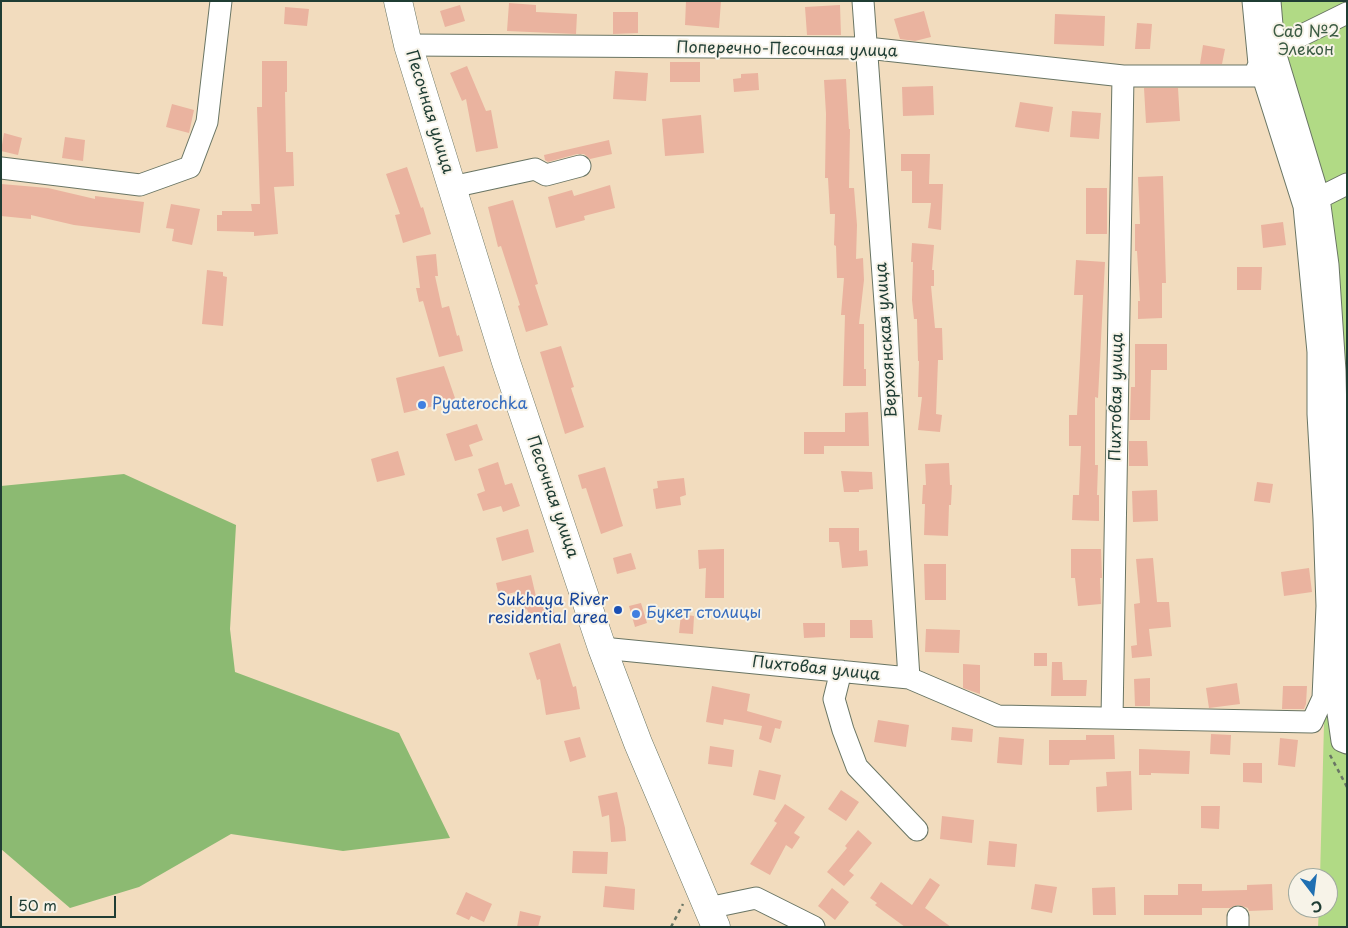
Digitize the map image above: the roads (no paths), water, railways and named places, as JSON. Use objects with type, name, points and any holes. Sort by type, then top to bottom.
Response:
[{"type":"main road","name":"Песочная улица","points":[[398,1],[408,45],[506,362],[602,648],[638,743],[712,917]]},
{"type":"street","points":[[1,168],[140,185],[190,167],[207,122],[221,1]]},
{"type":"street","name":"Верхоянская улица","points":[[863,1],[909,678]]},
{"type":"street","points":[[1253,1],[1262,63],[1319,198],[1337,267],[1341,383],[1337,466],[1346,514],[1344,629],[1338,713],[1342,741],[1347,743]]},
{"type":"street","points":[[1262,63],[1270,1]]},
{"type":"street","points":[[1262,63],[1347,13]]},
{"type":"street","name":"Поперечно-Песочная улица","points":[[408,45],[867,48],[1123,76],[1262,63]]},
{"type":"street","name":"Пихтовая улица","points":[[602,648],[909,678],[998,716],[1312,722],[1323,698],[1327,606],[1318,414],[1318,352],[1304,206],[1262,63]]},
{"type":"street","name":"Пихтовая улица","points":[[1112,718],[1123,76]]},
{"type":"street","points":[[452,187],[535,170],[546,175],[580,166]]},
{"type":"street","points":[[1319,198],[1347,184]]},
{"type":"street","points":[[841,671],[834,699],[857,767],[917,830]]},
{"type":"street","points":[[712,917],[756,898],[814,927]]},
{"type":"place","name":"Pyaterochka","points":[[422,405]]},
{"type":"place","name":"Sukhaya River residential area","points":[[618,610]]},
{"type":"place","name":"Букет столицы","points":[[636,614]]},
{"type":"park label","name":"Сад №2 Элекон","points":[[1306,42]]}]
